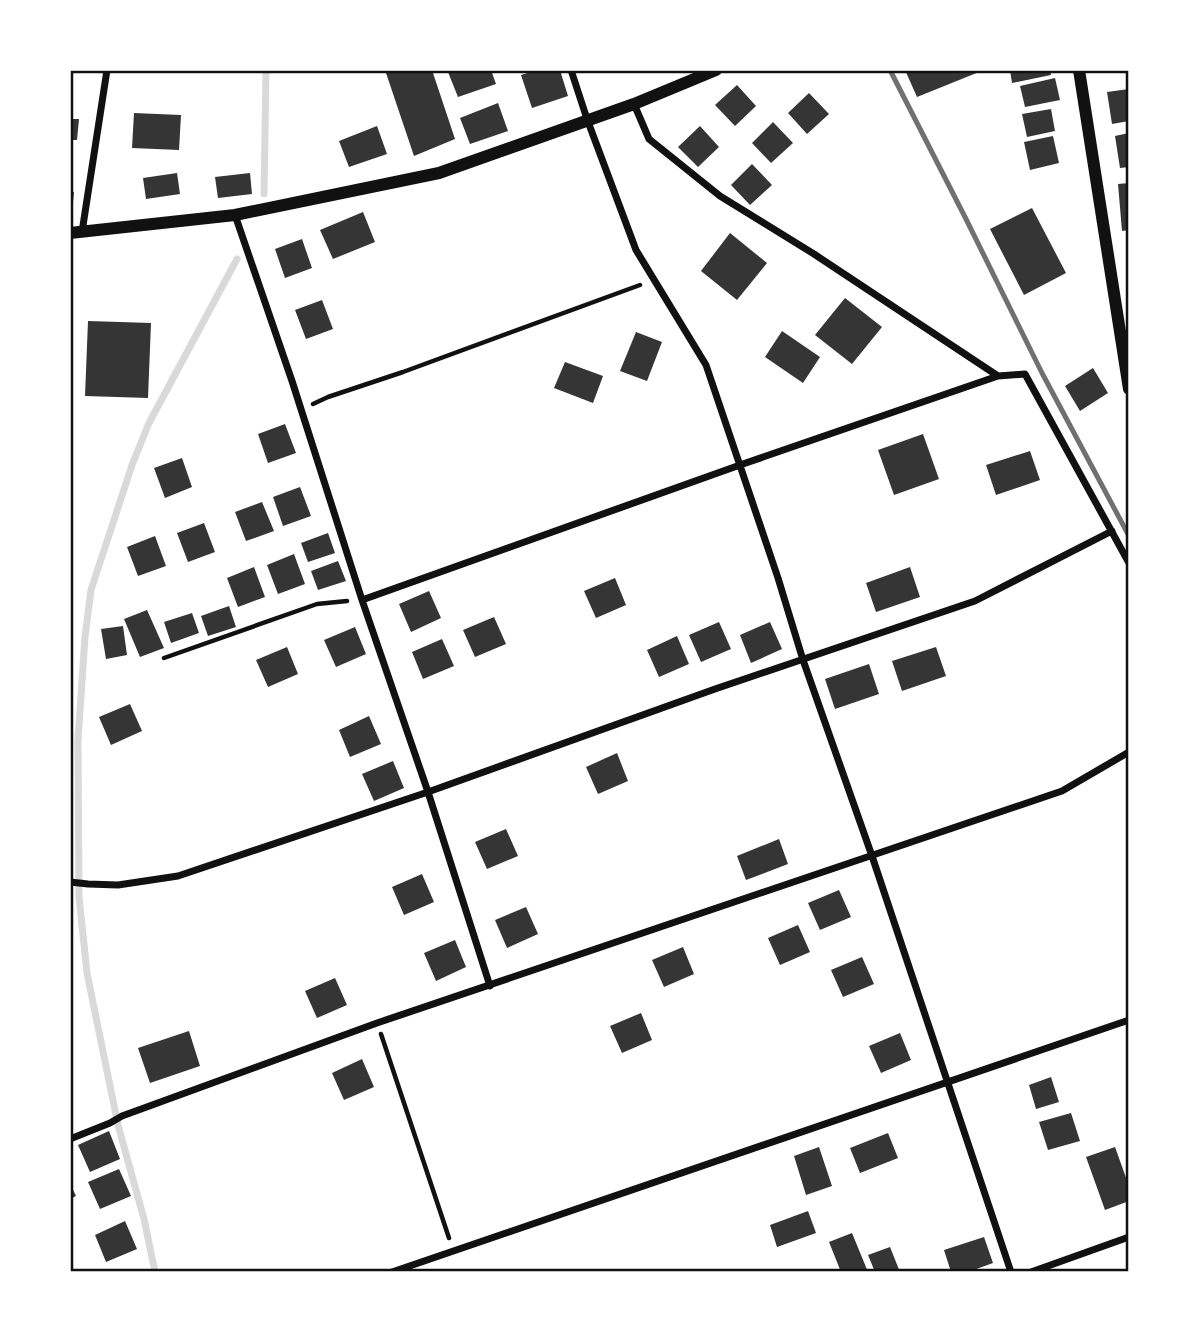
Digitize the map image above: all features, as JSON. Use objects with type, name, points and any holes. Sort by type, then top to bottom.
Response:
[{"type":"street","points":[[107,70],[76,232],[235,215],[439,173],[634,104],[716,70]]},
{"type":"street","points":[[571,70],[635,250],[706,365],[1011,1272]]},
{"type":"street","points":[[1079,70],[1129,389]]},
{"type":"street","points":[[634,104],[649,139],[720,196],[814,254],[998,376]]},
{"type":"street","points":[[235,215],[490,986]]},
{"type":"street","points":[[362,600],[998,376],[1025,374],[1129,564]]},
{"type":"street","points":[[71,882],[118,885],[178,876],[428,792],[715,689],[975,601],[1112,531]]},
{"type":"street","points":[[70,1139],[122,1116],[377,1023],[1062,790],[1129,752]]},
{"type":"street","points":[[391,1272],[1129,1020]]},
{"type":"street","points":[[1031,1272],[1129,1237]]},
{"type":"path","points":[[301,411],[328,397],[654,281]]},
{"type":"path","points":[[164,658],[317,604],[362,600]]},
{"type":"path","points":[[377,1023],[453,1250]]},
{"type":"building","points":[[385,70],[432,70],[455,139],[414,156]]},
{"type":"building","points":[[491,70],[496,84],[458,97],[448,72]]},
{"type":"building","points":[[537,70],[560,70],[568,96],[532,108],[521,75]]},
{"type":"building","points":[[905,70],[984,70],[917,97]]},
{"type":"building","points":[[1010,70],[1050,70],[1051,75],[1012,83]]},
{"type":"building","points":[[1055,78],[1060,100],[1025,107],[1020,86]]},
{"type":"building","points":[[737,85],[756,106],[735,126],[715,105]]},
{"type":"building","points":[[1129,89],[1129,121],[1112,124],[1107,92]]},
{"type":"building","points":[[809,93],[829,114],[807,134],[788,113]]},
{"type":"building","points":[[498,103],[508,131],[470,144],[460,118]]},
{"type":"building","points":[[1051,109],[1055,131],[1027,137],[1022,114]]},
{"type":"building","points":[[134,113],[181,115],[179,150],[132,148]]},
{"type":"building","points":[[70,119],[79,119],[77,140],[70,140]]},
{"type":"building","points":[[773,122],[793,143],[771,163],[752,143]]},
{"type":"building","points":[[377,126],[387,154],[349,167],[339,141]]},
{"type":"building","points":[[700,126],[719,147],[698,167],[678,147]]},
{"type":"building","points":[[1129,133],[1129,167],[1120,168],[1115,136]]},
{"type":"building","points":[[1053,136],[1059,163],[1030,170],[1024,142]]},
{"type":"building","points":[[752,164],[772,185],[750,205],[731,185]]},
{"type":"building","points":[[177,173],[180,194],[146,199],[143,178]]},
{"type":"building","points":[[250,173],[252,194],[218,198],[215,177]]},
{"type":"building","points":[[1129,183],[1129,230],[1122,231],[1118,184]]},
{"type":"building","points":[[70,192],[74,192],[72,212],[70,212]]},
{"type":"building","points":[[1032,208],[1066,273],[1024,295],[990,229]]},
{"type":"building","points":[[363,212],[375,242],[333,259],[320,230]]},
{"type":"building","points":[[730,233],[767,263],[737,300],[701,271]]},
{"type":"building","points":[[302,239],[312,268],[285,278],[275,249]]},
{"type":"building","points":[[845,298],[882,327],[852,364],[815,335]]},
{"type":"building","points":[[322,300],[333,329],[306,339],[295,310]]},
{"type":"building","points":[[88,321],[151,323],[148,398],[85,396]]},
{"type":"building","points":[[782,331],[820,357],[803,383],[765,357]]},
{"type":"building","points":[[636,332],[662,342],[647,381],[620,371]]},
{"type":"building","points":[[565,362],[603,376],[593,403],[554,388]]},
{"type":"building","points":[[1093,368],[1108,393],[1080,411],[1065,386]]},
{"type":"building","points":[[285,424],[296,453],[268,463],[258,434]]},
{"type":"building","points":[[923,434],[939,479],[894,495],[878,450]]},
{"type":"building","points":[[1030,451],[1040,480],[996,495],[986,465]]},
{"type":"building","points":[[182,458],[192,487],[165,498],[154,468]]},
{"type":"building","points":[[300,487],[311,516],[283,526],[273,497]]},
{"type":"building","points":[[262,502],[274,531],[246,541],[235,512]]},
{"type":"building","points":[[204,523],[215,552],[188,562],[177,533]]},
{"type":"building","points":[[328,533],[335,553],[308,562],[301,543]]},
{"type":"building","points":[[155,536],[166,566],[138,576],[127,547]]},
{"type":"building","points":[[294,554],[305,584],[278,594],[267,565]]},
{"type":"building","points":[[338,561],[346,581],[318,590],[311,571]]},
{"type":"building","points":[[254,567],[265,597],[238,607],[227,578]]},
{"type":"building","points":[[910,567],[920,597],[876,612],[866,583]]},
{"type":"building","points":[[615,578],[626,605],[596,618],[584,591]]},
{"type":"building","points":[[429,591],[441,618],[411,632],[399,604]]},
{"type":"building","points":[[229,606],[236,627],[208,636],[201,616]]},
{"type":"building","points":[[147,610],[164,648],[140,657],[124,619]]},
{"type":"building","points":[[192,613],[199,633],[171,643],[164,622]]},
{"type":"building","points":[[494,617],[506,644],[475,657],[463,630]]},
{"type":"building","points":[[719,622],[731,649],[701,662],[689,635]]},
{"type":"building","points":[[770,622],[782,649],[751,663],[740,635]]},
{"type":"building","points":[[123,626],[127,655],[106,659],[101,629]]},
{"type":"building","points":[[355,627],[366,654],[336,667],[324,640]]},
{"type":"building","points":[[677,636],[689,664],[659,677],[647,650]]},
{"type":"building","points":[[442,639],[454,666],[423,679],[412,652]]},
{"type":"building","points":[[287,647],[298,674],[268,687],[256,660]]},
{"type":"building","points":[[936,647],[946,676],[902,691],[892,661]]},
{"type":"building","points":[[869,664],[879,694],[835,709],[825,679]]},
{"type":"building","points":[[130,704],[142,731],[111,745],[99,717]]},
{"type":"building","points":[[369,716],[381,744],[350,757],[339,730]]},
{"type":"building","points":[[617,753],[628,781],[598,794],[586,767]]},
{"type":"building","points":[[393,761],[404,788],[374,801],[362,774]]},
{"type":"building","points":[[506,829],[518,856],[487,869],[475,842]]},
{"type":"building","points":[[779,839],[788,864],[746,880],[737,856]]},
{"type":"building","points":[[422,874],[434,902],[404,915],[392,887]]},
{"type":"building","points":[[839,890],[851,917],[820,930],[808,903]]},
{"type":"building","points":[[526,907],[538,934],[507,948],[495,920]]},
{"type":"building","points":[[798,925],[810,952],[780,965],[768,938]]},
{"type":"building","points":[[455,940],[466,967],[436,981],[424,953]]},
{"type":"building","points":[[683,947],[694,974],[664,987],[652,960]]},
{"type":"building","points":[[862,957],[874,984],[843,997],[831,970]]},
{"type":"building","points":[[335,978],[347,1005],[317,1018],[305,991]]},
{"type":"building","points":[[641,1013],[652,1040],[622,1053],[610,1026]]},
{"type":"building","points":[[189,1031],[200,1066],[150,1083],[138,1048]]},
{"type":"building","points":[[900,1033],[911,1060],[881,1073],[869,1046]]},
{"type":"building","points":[[362,1059],[374,1087],[344,1100],[332,1073]]},
{"type":"building","points":[[1051,1077],[1059,1102],[1036,1109],[1029,1085]]},
{"type":"building","points":[[1071,1113],[1080,1141],[1048,1150],[1039,1122]]},
{"type":"building","points":[[109,1131],[120,1159],[90,1172],[78,1145]]},
{"type":"building","points":[[888,1133],[898,1158],[860,1173],[850,1148]]},
{"type":"building","points":[[819,1147],[832,1186],[806,1195],[794,1156]]},
{"type":"building","points":[[1115,1147],[1129,1186],[1129,1201],[1105,1210],[1086,1157]]},
{"type":"building","points":[[119,1169],[131,1196],[100,1209],[88,1182]]},
{"type":"building","points":[[70,1183],[76,1196],[70,1199]]},
{"type":"building","points":[[808,1211],[816,1233],[777,1247],[770,1225]]},
{"type":"building","points":[[125,1221],[137,1249],[106,1262],[95,1235]]},
{"type":"building","points":[[852,1233],[868,1272],[841,1272],[829,1242]]},
{"type":"building","points":[[984,1237],[993,1263],[968,1272],[951,1272],[944,1250]]},
{"type":"building","points":[[890,1247],[900,1272],[875,1272],[868,1255]]},
{"type":"waterway","points":[[264,194],[266,70]]},
{"type":"waterway","points":[[155,1272],[144,1219],[118,1125],[87,973],[79,897],[78,740],[85,637],[91,590],[132,465],[149,423],[237,259]]},
{"type":"railway","points":[[890,70],[1042,373],[1129,536]]}]
